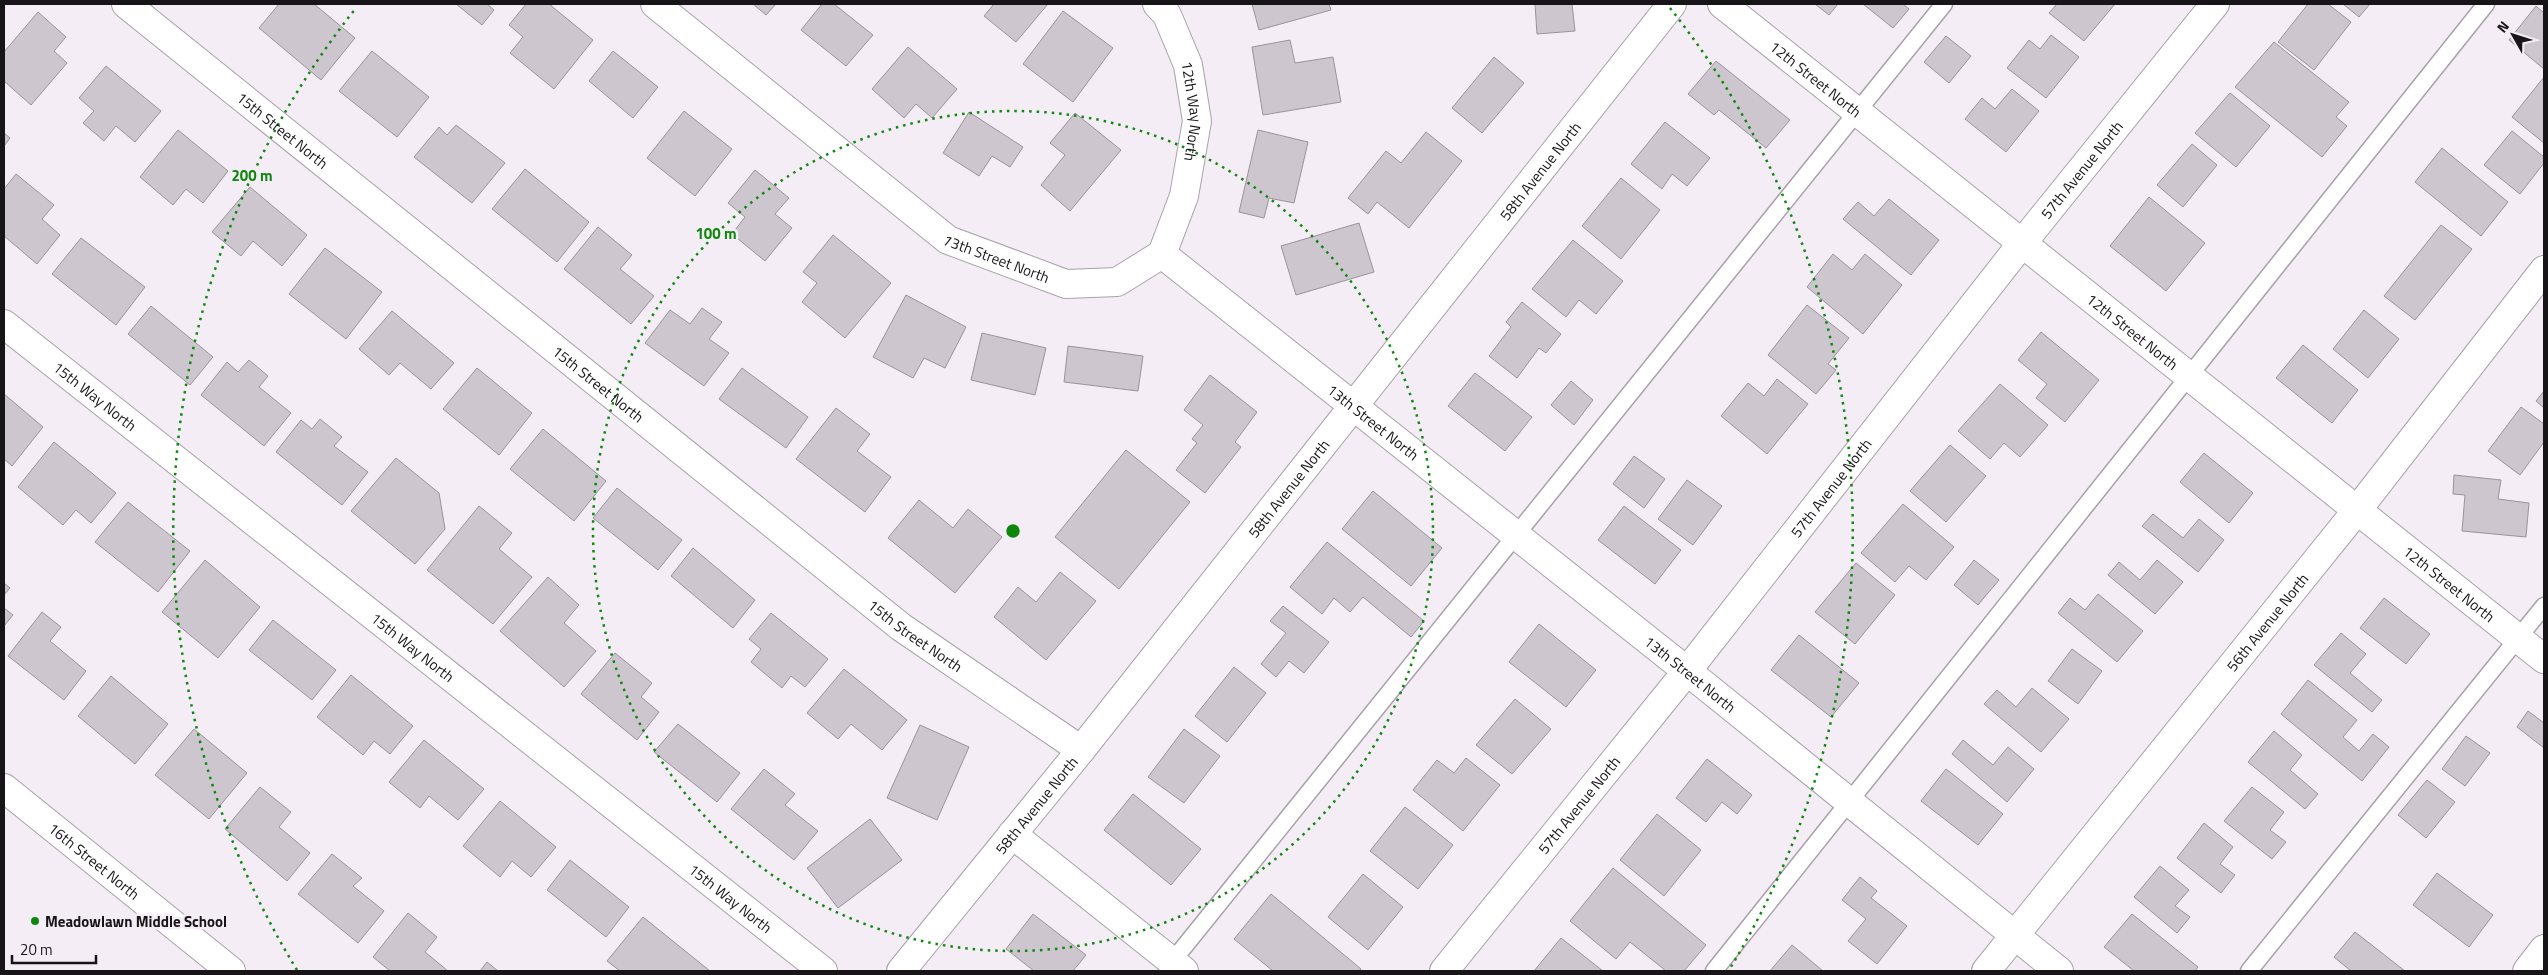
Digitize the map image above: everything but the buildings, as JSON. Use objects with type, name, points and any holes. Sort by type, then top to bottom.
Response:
[{"type":"street","name":"15th Street North","points":[[126,4],[901,627],[1081,750]]},
{"type":"street","name":"13th Street North","points":[[655,4],[948,240],[1066,284],[1117,282],[1162,254],[1687,671],[2059,971]]},
{"type":"street","name":"12th Way North","points":[[1157,4],[1167,15],[1188,65],[1197,121],[1184,196],[1162,254]]},
{"type":"street","name":"58th Avenue North","points":[[901,971],[1081,750],[1354,408],[1672,4]]},
{"type":"street","name":"12th Street North","points":[[1722,4],[2190,375],[2544,659]]},
{"type":"street","name":"57th Avenue North","points":[[1444,971],[1687,671],[2023,242],[2215,4]]},
{"type":"street","name":"56th Avenue North","points":[[1986,971],[2358,509],[2544,270]]},
{"type":"street","name":"15th Way North","points":[[4,324],[823,971]]},
{"type":"street","name":"16th Street North","points":[[4,788],[231,971]]},
{"type":"street","points":[[1012,834],[1173,968]]},
{"type":"street","points":[[2527,971],[2544,949]]},
{"type":"lane","points":[[1173,968],[1515,535],[1944,4]]},
{"type":"lane","points":[[1714,971],[2486,4]]},
{"type":"lane","points":[[2249,971],[2544,606]]},
{"type":"place","name":"Meadowlawn Middle School","points":[[35,921]]}]
